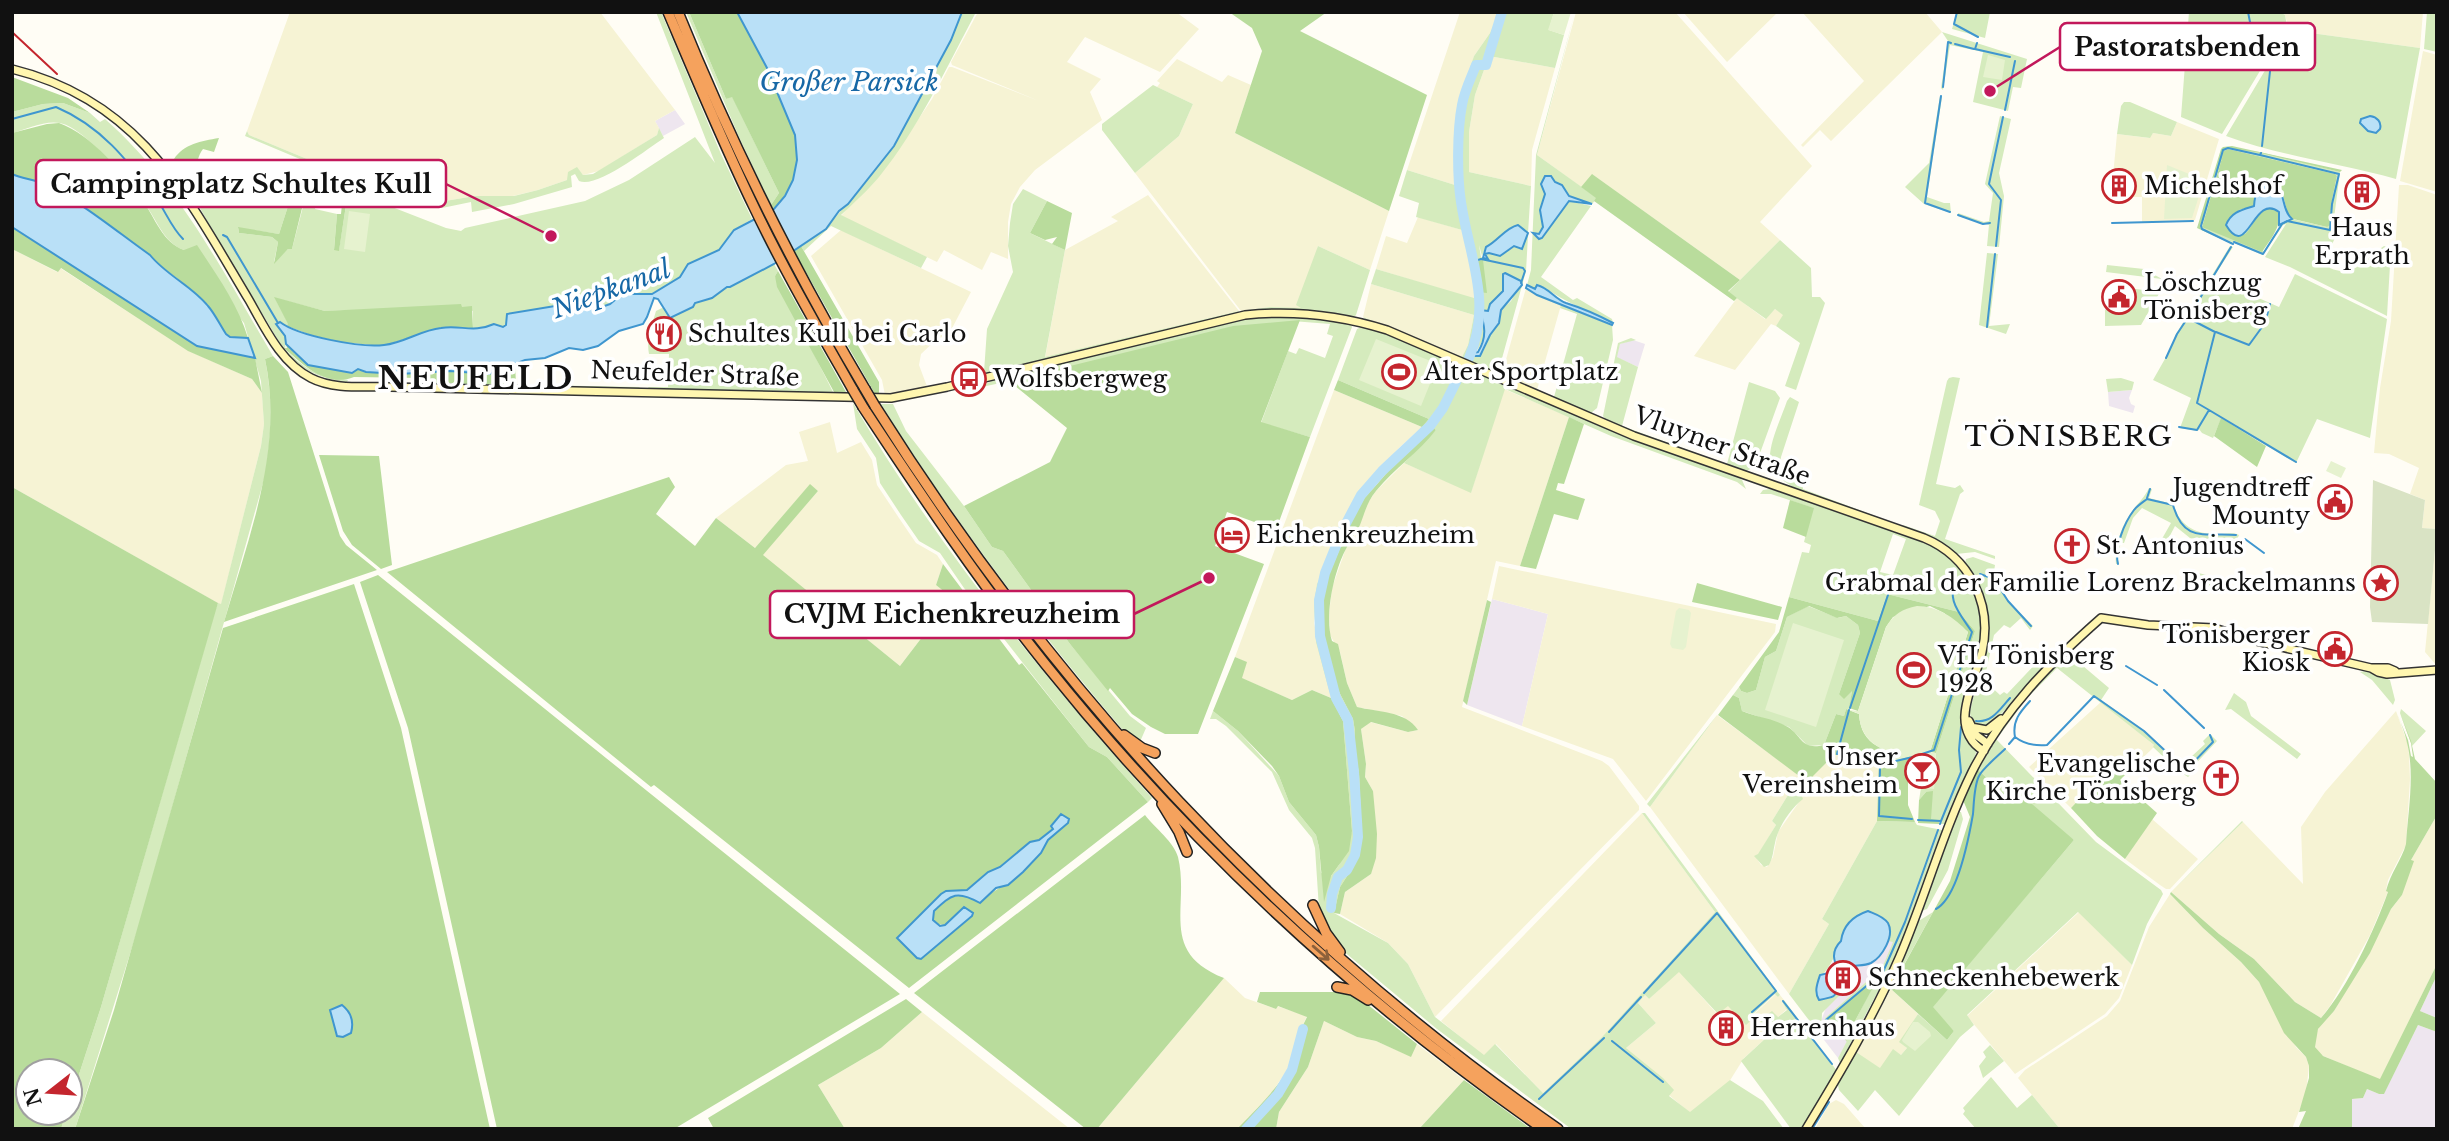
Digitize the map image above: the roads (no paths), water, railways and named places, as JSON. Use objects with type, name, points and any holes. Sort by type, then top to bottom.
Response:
[{"type":"highway","points":[[668,12],[714,121],[853,390],[923,498],[1011,620],[1082,708],[1150,785],[1292,928],[1405,1024],[1543,1129]]},
{"type":"highway","points":[[678,12],[759,206]]},
{"type":"highway","points":[[789,265],[941,509],[1027,627],[1096,710],[1211,836],[1283,906],[1354,970],[1433,1035],[1558,1129]]},
{"type":"highway","points":[[1096,710],[1130,741],[1155,753]]},
{"type":"highway","points":[[1150,785],[1179,832],[1187,852]]},
{"type":"highway","points":[[1313,905],[1326,933],[1354,970]]},
{"type":"highway","points":[[1337,987],[1358,993],[1405,1024]]},
{"type":"main road","name":"Neufelder Straße","points":[[12,69],[46,78],[74,91],[94,102],[138,137],[161,161],[188,198],[281,351],[303,373],[326,383],[390,387],[891,398],[1245,315],[1275,313],[1315,314],[1357,321],[1387,330],[1467,365]]},
{"type":"main road","name":"Vluyner Straße","points":[[1467,365],[1634,436],[1924,538],[1943,548],[1959,561],[1978,592],[1985,623],[1982,650],[1971,693]]},
{"type":"main road","points":[[1806,1129],[1830,1090],[1900,957],[1959,802],[1986,748],[2009,712],[2048,668],[2101,618],[2148,625],[2214,628],[2256,641],[2371,668],[2388,668],[2395,671],[2437,670]]},
{"type":"main road","points":[[1971,693],[1971,727],[1986,748]]},
{"type":"main road","points":[[1971,693],[1966,707],[1965,724],[1974,743],[1986,748]]},
{"type":"main road","points":[[1971,727],[1987,730],[2009,712]]},
{"type":"water","name":"Großer Parsick","points":[[737,12],[962,12],[951,40],[894,146],[826,229],[774,264],[670,318],[658,299],[654,298],[643,324],[619,331],[598,346],[583,350],[569,348],[545,358],[525,360],[489,374],[450,371],[399,374],[358,369],[352,373],[308,365],[286,344],[285,336],[276,324],[280,322],[301,332],[330,340],[361,345],[384,345],[441,328],[480,328],[494,324],[503,327],[506,325],[507,314],[555,306],[563,308],[581,305],[599,308],[610,304],[622,294],[652,294],[680,277],[688,264],[719,250],[734,230],[774,209],[793,180],[797,160],[795,135],[767,68]]},
{"type":"water","points":[[2370,116],[2380,122],[2380,129],[2376,133],[2368,131],[2360,123],[2361,119]]},
{"type":"water","points":[[12,174],[40,182],[58,191],[150,255],[202,299],[226,334],[230,337],[248,338],[255,358],[197,346],[12,227]]},
{"type":"water","points":[[1545,176],[1551,176],[1555,182],[1562,185],[1569,196],[1592,204],[1569,201],[1539,239],[1533,233],[1539,234],[1543,227],[1540,210],[1545,194],[1541,184]]},
{"type":"water","points":[[2271,181],[2282,194],[2288,215],[2292,219],[2279,225],[2279,212],[2270,208],[2257,217],[2246,232],[2240,236],[2234,234],[2226,225],[2228,221],[2237,212],[2254,206],[2260,186]]},
{"type":"water","points":[[1518,225],[1528,233],[1522,249],[1514,246],[1500,256],[1489,253],[1485,254],[1488,259],[1483,258],[1486,247]]},
{"type":"water","points":[[1505,273],[1521,281],[1522,285],[1501,310],[1499,323],[1480,356],[1470,356],[1478,352],[1483,341],[1484,325],[1480,310],[1488,311],[1490,304],[1503,291]]},
{"type":"water","points":[[1527,285],[1535,289],[1537,285],[1541,286],[1562,301],[1613,323],[1612,325],[1537,295],[1526,288]]},
{"type":"water","points":[[1061,814],[1069,819],[1068,823],[1048,840],[1041,853],[1008,885],[996,888],[980,903],[960,895],[950,898],[934,911],[933,920],[940,926],[945,925],[964,907],[973,913],[921,959],[897,938],[941,894],[946,891],[967,890],[1030,842],[1039,840],[1053,829],[1051,826]]},
{"type":"water","points":[[1868,911],[1888,923],[1889,940],[1871,963],[1846,967],[1840,976],[1834,958],[1837,945],[1850,922]]},
{"type":"water","points":[[1828,973],[1840,981],[1835,995],[1819,1000],[1816,991],[1820,975]]},
{"type":"water","points":[[342,1005],[350,1014],[352,1025],[351,1033],[343,1037],[337,1036],[330,1010]]},
{"type":"waterway","points":[[1469,358],[1476,337],[1479,299],[1460,191],[1459,127],[1466,90],[1476,65],[1486,65],[1502,12]]},
{"type":"waterway","points":[[1957,12],[1954,24],[1978,37]]},
{"type":"waterway","points":[[2248,12],[2256,52],[2266,58]]},
{"type":"waterway","points":[[1943,87],[1948,42],[1951,43]]},
{"type":"waterway","points":[[1977,43],[1975,49],[2010,57]]},
{"type":"waterway","points":[[1955,44],[1974,49]]},
{"type":"waterway","points":[[2005,110],[2015,61]]},
{"type":"waterway","points":[[2262,146],[2271,62]]},
{"type":"waterway","points":[[1941,96],[1925,203],[1950,212]]},
{"type":"waterway","name":"Niepkanal","points":[[12,119],[56,107],[87,124],[112,145],[134,170],[183,239]]},
{"type":"waterway","points":[[1996,246],[2001,200],[1989,184],[2003,117]]},
{"type":"waterway","points":[[2233,244],[2202,229],[2201,226],[2223,150],[2228,148],[2260,155],[2261,153]]},
{"type":"waterway","points":[[2234,242],[2263,254],[2282,224],[2287,221],[2330,230],[2332,204],[2339,174],[2260,155]]},
{"type":"waterway","points":[[1958,215],[1983,224],[1990,223]]},
{"type":"waterway","points":[[2112,223],[2193,221]]},
{"type":"waterway","name":"Niepkanal","points":[[223,235],[227,237],[278,323]]},
{"type":"waterway","points":[[2179,427],[2197,430],[2209,410],[2197,403],[2215,332],[2188,318],[2231,247]]},
{"type":"waterway","points":[[1987,327],[1995,254]]},
{"type":"waterway","points":[[1475,261],[1481,259],[1523,268],[1525,271],[1521,283]]},
{"type":"waterway","points":[[2216,332],[2249,345],[2265,323],[2270,304]]},
{"type":"waterway","points":[[2166,358],[2187,319]]},
{"type":"waterway","points":[[1331,908],[1332,894],[1338,877],[1347,870],[1355,855],[1358,837],[1348,720],[1336,698],[1320,636],[1319,600],[1325,573],[1342,531],[1361,495],[1382,471],[1430,426],[1443,408],[1462,370]]},
{"type":"waterway","points":[[2209,410],[2296,462]]},
{"type":"waterway","points":[[2147,498],[2150,489]]},
{"type":"waterway","points":[[2118,564],[2117,551],[2123,529],[2134,510],[2147,499],[2173,505],[2183,526],[2197,534],[2236,535]]},
{"type":"waterway","points":[[2245,539],[2264,553]]},
{"type":"waterway","points":[[1919,755],[1934,750],[1972,632],[1953,598],[1955,572]]},
{"type":"waterway","points":[[1980,574],[1994,579],[2008,601],[2031,626]]},
{"type":"waterway","points":[[1952,590],[1966,581]]},
{"type":"waterway","points":[[1850,708],[1888,595]]},
{"type":"waterway","points":[[2126,666],[2157,685]]},
{"type":"waterway","points":[[2164,690],[2204,728]]},
{"type":"waterway","points":[[2009,744],[2015,737],[2030,744],[2047,745],[2094,696],[2144,731],[2174,759]]},
{"type":"waterway","points":[[1976,721],[1991,718],[2010,698]]},
{"type":"waterway","points":[[2015,737],[2016,721],[2030,701]]},
{"type":"waterway","points":[[1849,710],[1837,754],[1880,754],[1880,766]]},
{"type":"waterway","points":[[1941,821],[1961,772],[1961,727]]},
{"type":"waterway","points":[[2183,767],[2188,768],[2213,742],[2210,735]]},
{"type":"waterway","points":[[1936,909],[1950,892],[1961,866],[1979,776],[2005,749]]},
{"type":"waterway","points":[[1912,819],[1879,816],[1880,768],[1883,764],[1913,757]]},
{"type":"waterway","points":[[1918,820],[1941,821],[1940,824]]},
{"type":"waterway","points":[[1820,1025],[1883,972],[1905,922],[1938,830]]},
{"type":"waterway","points":[[1644,993],[1717,913],[1776,991],[1752,1012]]},
{"type":"waterway","points":[[1609,1032],[1641,997]]},
{"type":"waterway","points":[[1783,1001],[1832,1064]]},
{"type":"waterway","points":[[1246,1129],[1278,1094],[1292,1070],[1303,1029]]},
{"type":"waterway","points":[[1539,1099],[1604,1038]]},
{"type":"waterway","points":[[1612,1041],[1663,1082]]},
{"type":"waterway","points":[[1812,1129],[1829,1102]]},
{"type":"railway","points":[[12,32],[57,74]]},
{"type":"place","name":"Pastoratsbenden","points":[[1990,91]]},
{"type":"place","name":"Michelshof","points":[[2119,186]]},
{"type":"place","name":"Haus Erprath","points":[[2362,192]]},
{"type":"place","name":"Campingplatz Schultes Kull","points":[[551,236]]},
{"type":"place","name":"Löschzug Tönisberg","points":[[2119,297]]},
{"type":"place","name":"Schultes Kull bei Carlo","points":[[664,334]]},
{"type":"place","name":"Alter Sportplatz","points":[[1399,372]]},
{"type":"place","name":"Wolfsbergweg","points":[[969,379]]},
{"type":"place","name":"Jugendtreff Mounty","points":[[2335,502]]},
{"type":"place","name":"Eichenkreuzheim","points":[[1232,535]]},
{"type":"place","name":"St. Antonius","points":[[2072,546]]},
{"type":"place","name":"CVJM Eichenkreuzheim","points":[[1209,578]]},
{"type":"place","name":"Grabmal der Familie Lorenz Brackelmanns","points":[[2381,583]]},
{"type":"place","name":"Tönisberger Kiosk","points":[[2335,649]]},
{"type":"place","name":"VfL Tönisberg 1928","points":[[1914,670]]},
{"type":"place","name":"Unser Vereinsheim","points":[[1922,771]]},
{"type":"place","name":"Evangelische Kirche Tönisberg","points":[[2221,778]]},
{"type":"place","name":"Schneckenhebewerk","points":[[1843,978]]},
{"type":"place","name":"Herrenhaus","points":[[1726,1028]]},
{"type":"district","name":"NEUFELD","points":[[476,378]]},
{"type":"district","name":"TÖNISBERG","points":[[2069,436]]}]
